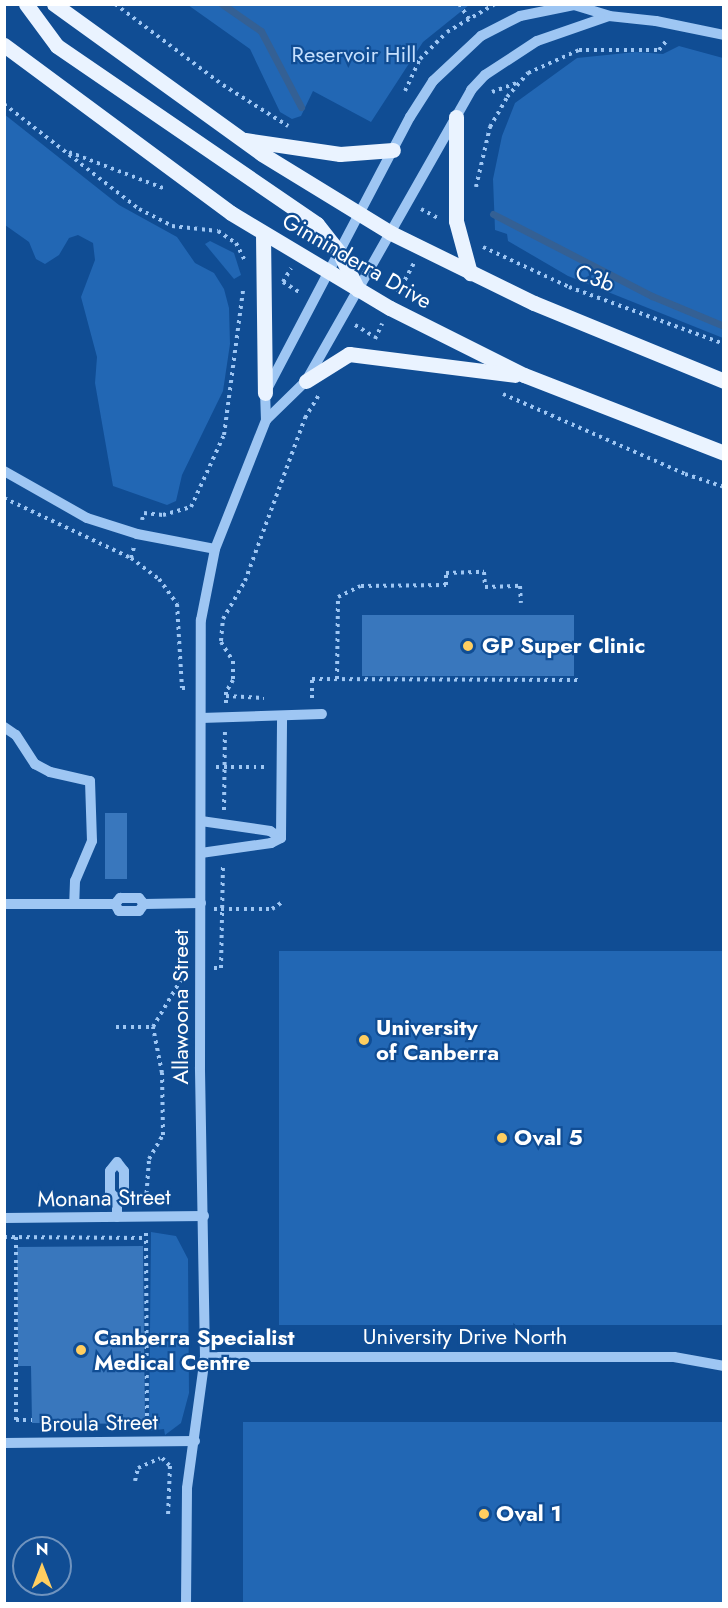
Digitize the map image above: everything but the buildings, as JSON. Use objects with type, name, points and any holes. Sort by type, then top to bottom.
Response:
[{"type":"main road","points":[[26,4],[57,46],[308,217],[339,252],[358,290]]},
{"type":"main road","name":"Ginninderra Drive","points":[[54,4],[242,140],[359,214],[470,273],[723,381]]},
{"type":"main road","name":"Ginninderra Drive","points":[[4,45],[263,234],[390,309],[524,375],[723,453]]},
{"type":"main road","points":[[456,117],[456,221],[470,273]]},
{"type":"main road","points":[[242,140],[340,154],[393,150]]},
{"type":"main road","points":[[263,234],[265,393]]},
{"type":"main road","points":[[306,381],[349,354],[467,372],[524,375]]},
{"type":"street","name":"Allawoona Street","points":[[186,1604],[187,1488],[205,1357],[201,620],[215,549],[266,420],[265,393],[393,150],[434,81],[481,36],[520,16],[563,6],[586,7],[609,16],[672,24],[723,35]]},
{"type":"street","name":"Allawoona Street","points":[[266,420],[306,381],[471,90],[518,50],[609,16]]},
{"type":"street","points":[[4,471],[87,518],[137,534],[215,549]]},
{"type":"street","points":[[201,718],[282,718],[322,714]]},
{"type":"street","points":[[281,838],[282,718]]},
{"type":"street","points":[[4,727],[16,735],[35,764],[50,772],[90,781],[92,841],[75,881],[74,904]]},
{"type":"street","points":[[201,821],[270,831],[281,838]]},
{"type":"street","points":[[201,853],[271,843],[281,838]]},
{"type":"street","points":[[4,904],[115,904],[120,898],[139,898],[144,904],[201,906]]},
{"type":"street","points":[[117,1200],[117,1217]]},
{"type":"street","name":"Monana Street","points":[[4,1218],[204,1216]]},
{"type":"street","name":"University Drive North","points":[[205,1357],[674,1357],[723,1366]]},
{"type":"street","name":"Broula Street","points":[[4,1443],[195,1441]]},
{"type":"path","points":[[115,4],[223,85],[279,123],[295,129]]},
{"type":"path","points":[[459,4],[469,19]]},
{"type":"path","points":[[475,193],[490,128],[507,97],[528,72],[579,50],[659,50],[667,43],[672,24]]},
{"type":"path","points":[[4,104],[140,209],[164,222],[228,236],[245,264]]},
{"type":"path","points":[[65,150],[176,192]]},
{"type":"path","points":[[375,337],[438,218]]},
{"type":"path","name":"C3b","points":[[479,240],[484,248],[569,287],[723,344]]},
{"type":"path","points":[[137,534],[144,513],[163,515],[191,507],[224,435],[245,279]]},
{"type":"path","points":[[4,498],[131,558],[159,579],[177,604],[182,687],[226,692],[233,680],[233,661],[221,642],[223,619],[245,581],[305,418],[321,392]]},
{"type":"path","points":[[498,393],[723,487]]},
{"type":"path","points":[[337,679],[338,597],[361,586],[446,585],[446,573],[484,573],[485,587],[520,586],[521,603]]},
{"type":"path","points":[[201,640],[221,642]]},
{"type":"path","points":[[302,699],[312,699],[312,679],[581,680]]},
{"type":"path","points":[[226,696],[269,698]]},
{"type":"path","points":[[201,766],[282,766]]},
{"type":"path","points":[[201,906],[272,909],[281,903]]},
{"type":"path","points":[[145,1189],[149,1159],[163,1135],[162,1073],[153,1028],[187,969]]},
{"type":"path","points":[[117,1028],[153,1028]]},
{"type":"path","points":[[4,1237],[146,1238],[147,1433]]},
{"type":"path","points":[[16,1237],[16,1420],[32,1420]]},
{"type":"green space","name":"Reservoir Hill","points":[[188,5],[469,5],[423,42],[371,122],[313,91],[301,116],[292,119],[280,112],[250,49]]},
{"type":"green space","points":[[679,46],[723,58],[723,338],[568,276],[508,241],[507,234],[495,230],[493,179],[502,136],[515,103],[577,58],[636,52],[663,54]]},
{"type":"green space","points":[[4,114],[119,205],[177,237],[195,263],[214,273],[224,289],[229,308],[230,344],[223,391],[182,475],[176,501],[167,505],[113,486],[95,383],[97,357],[81,297],[95,260],[93,243],[78,235],[69,238],[59,255],[45,264],[36,259],[29,242],[5,225]]},
{"type":"green space","points":[[210,241],[234,253],[241,275],[234,279],[205,244]]},
{"type":"green space","name":"Oval 5","points":[[279,951],[723,951],[723,1325],[279,1325]]},
{"type":"green space","points":[[151,1232],[176,1236],[188,1259],[189,1393],[181,1423],[165,1435],[164,1429],[149,1431]]},
{"type":"green space","name":"Oval 1","points":[[243,1422],[723,1422],[723,1603],[243,1603]]},
{"type":"waterway","points":[[222,4],[261,31],[301,107]]},
{"type":"waterway","points":[[493,214],[652,296],[724,326]]},
{"type":"place","name":"GP Super Clinic","points":[[468,646]]},
{"type":"place","name":"University of Canberra","points":[[364,1040]]},
{"type":"place","name":"Oval 5","points":[[502,1138]]},
{"type":"place","name":"Canberra Specialist Medical Centre","points":[[81,1350]]},
{"type":"place","name":"Oval 1","points":[[484,1514]]}]
